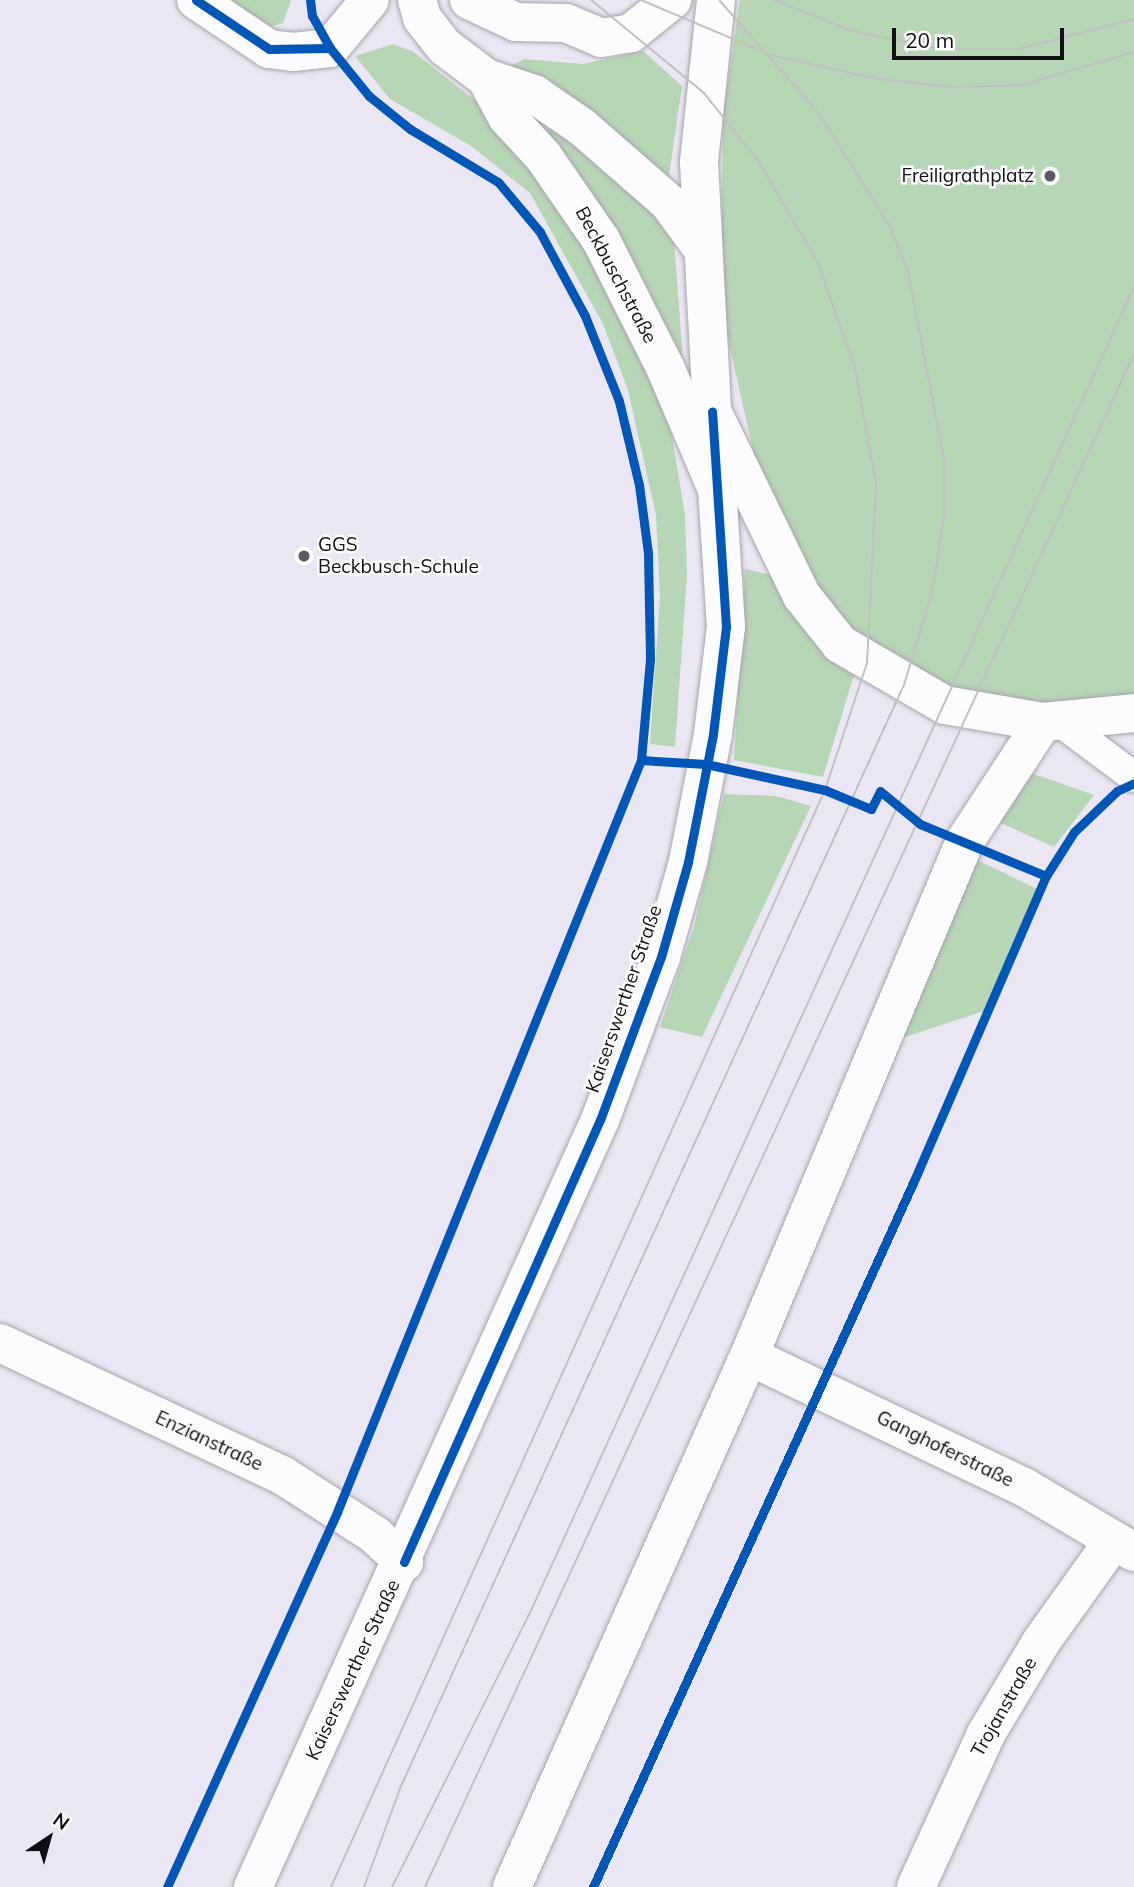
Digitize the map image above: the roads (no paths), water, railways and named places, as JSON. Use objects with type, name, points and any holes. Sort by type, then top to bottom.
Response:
[{"type":"street","points":[[196,0],[269,49],[293,52],[330,48],[370,0]]},
{"type":"street","name":"Beckbuschstraße","points":[[417,0],[422,18],[444,47],[486,78],[534,94],[600,142],[669,203],[701,247]]},
{"type":"street","points":[[469,0],[516,22],[574,11],[601,38],[631,33],[672,0]]},
{"type":"street","points":[[716,0],[699,162],[701,247],[712,411],[803,596],[840,644],[945,705],[1051,722],[1134,713]]},
{"type":"street","name":"Beckbuschstraße","points":[[486,78],[507,117],[543,156],[601,240],[665,367],[717,490]]},
{"type":"street","name":"Kaiserswerther Straße","points":[[253,1887],[404,1562],[600,1120],[661,957],[688,862],[726,627],[712,411]]},
{"type":"street","points":[[512,1887],[749,1356],[965,841],[1051,722]]},
{"type":"street","name":"Enzianstraße","points":[[0,1343],[282,1475],[375,1535],[404,1562]]},
{"type":"street","name":"Ganghoferstraße","points":[[749,1356],[1024,1487],[1124,1546]]},
{"type":"street","name":"Trojanstraße","points":[[916,1887],[986,1734],[1041,1642],[1124,1546]]},
{"type":"lane","points":[[1051,722],[1134,777]]},
{"type":"tram line","points":[[331,1887],[825,790],[867,663],[876,484],[855,368],[819,265],[761,165],[704,93],[591,0]]},
{"type":"tram line","points":[[641,0],[771,55],[873,78],[951,87],[1022,85],[1134,52]]},
{"type":"tram line","points":[[364,1887],[401,1786],[904,685],[932,592],[944,518],[944,460],[908,271],[889,225],[821,116],[719,0]]},
{"type":"tram line","points":[[775,0],[852,31],[940,49],[1019,49],[1134,19]]},
{"type":"tram line","points":[[392,1887],[529,1615],[1134,287]]},
{"type":"tram line","points":[[425,1887],[1134,354]]},
{"type":"place","name":"Freiligrathplatz","points":[[1050,176]]},
{"type":"place","name":"GGS Beckbusch-Schule","points":[[304,556]]}]
